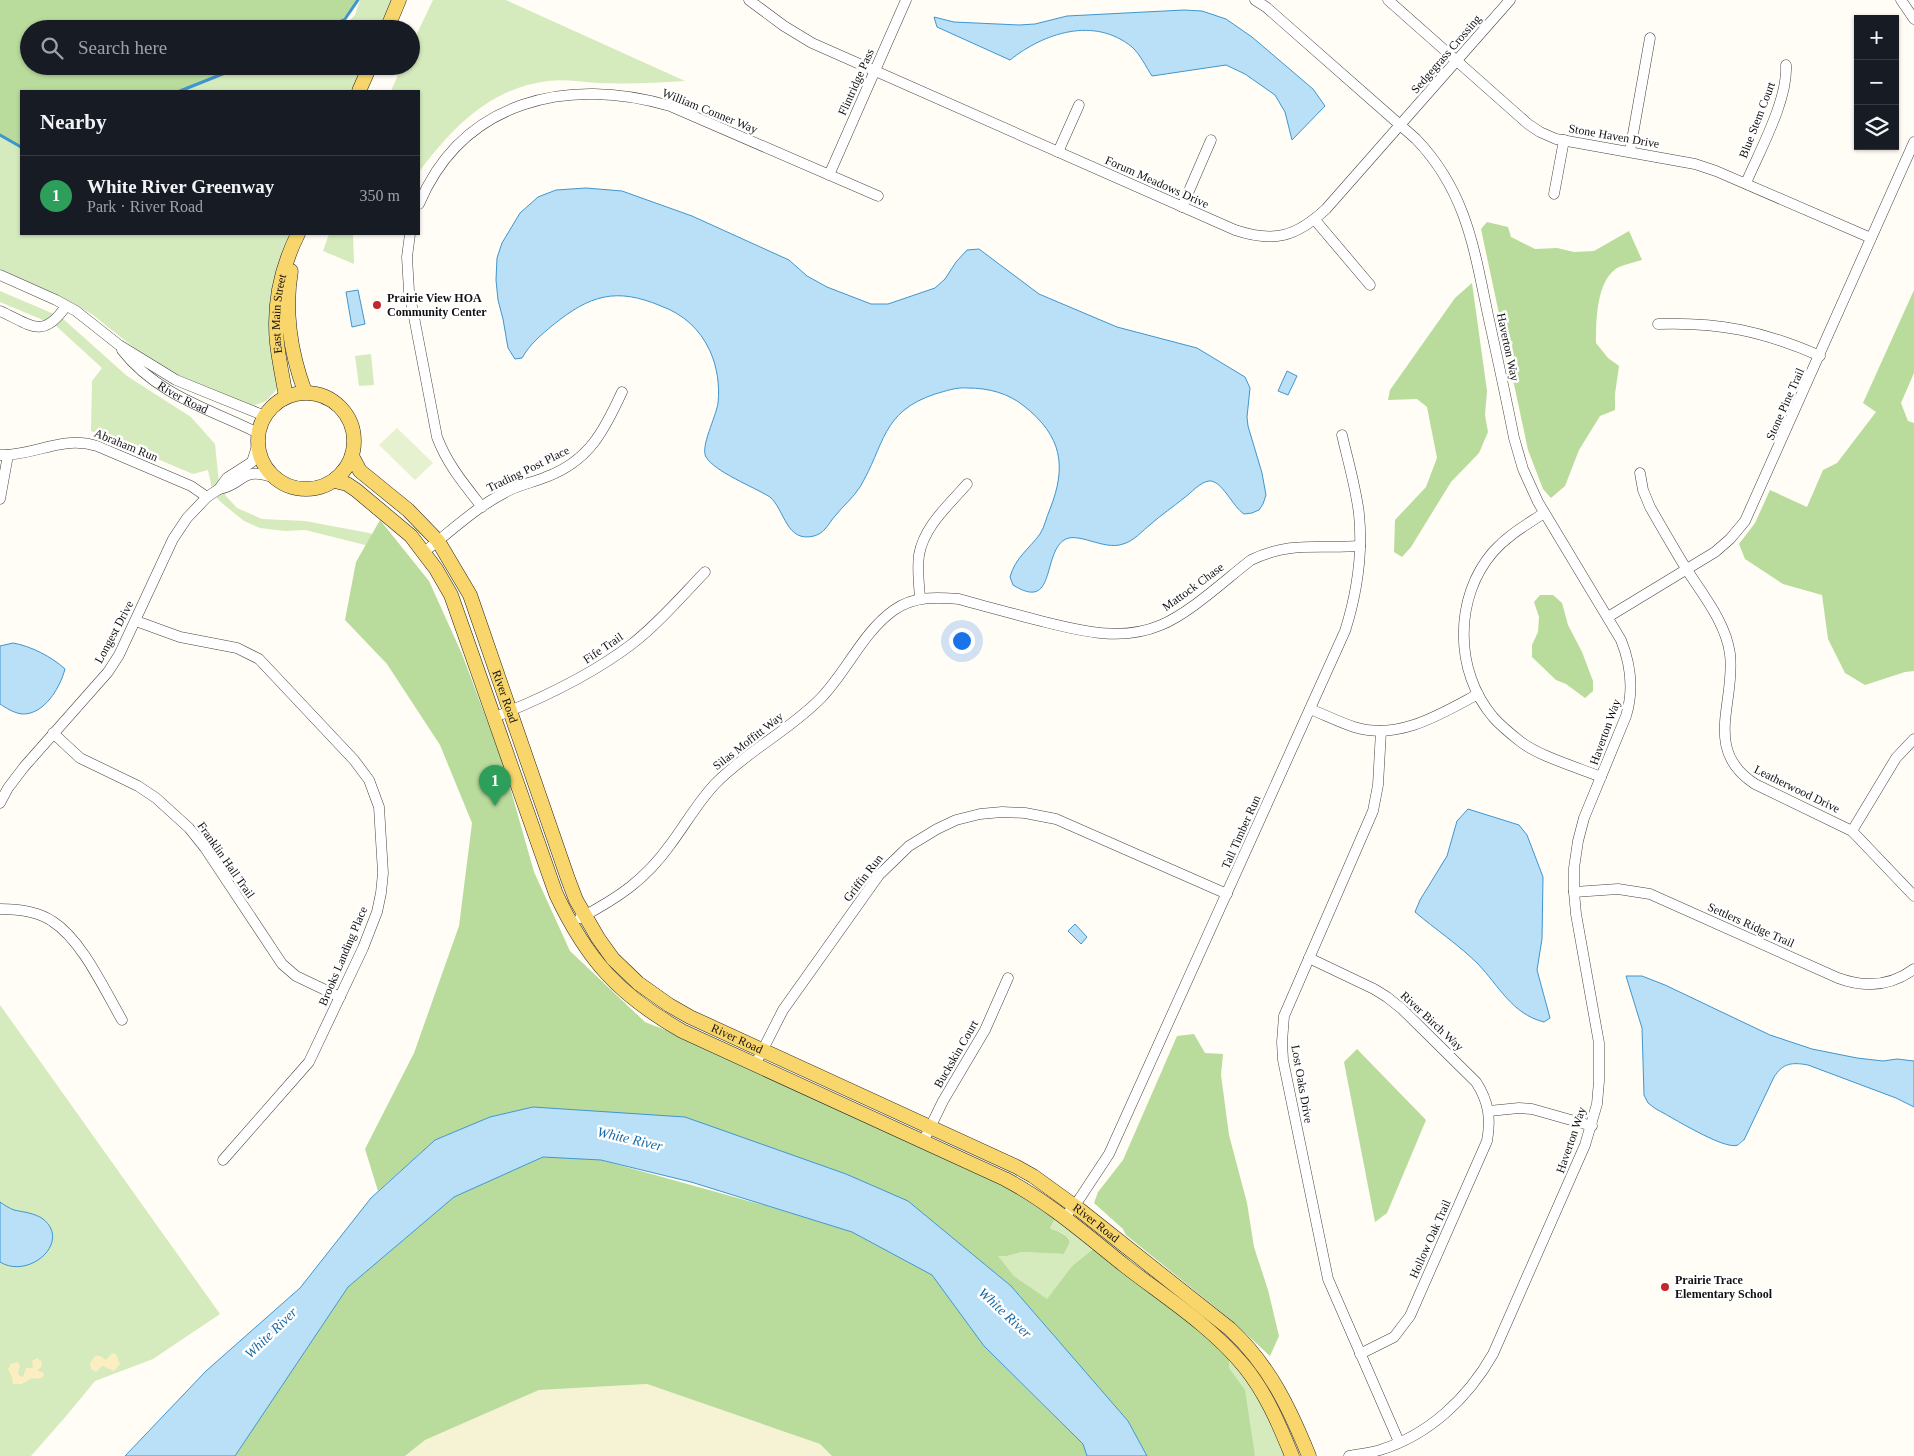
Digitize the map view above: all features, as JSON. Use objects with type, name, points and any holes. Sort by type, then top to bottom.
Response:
[{"type":"main road","points":[[391,20],[399,0]]},
{"type":"main road","points":[[359,90],[366,75]]},
{"type":"main road","name":"East Main Street","points":[[298,235],[289,281],[288,310],[294,356],[305,392]]},
{"type":"main road","name":"East Main Street","points":[[286,397],[277,343],[277,306],[282,273],[298,235]]},
{"type":"main road","points":[[305,392],[315,393],[332,400],[345,412],[355,438],[352,456],[345,470],[335,481],[309,490],[291,487],[275,478],[263,463],[258,438],[265,416],[274,405],[286,397],[305,392]]},
{"type":"main road","name":"River Road","points":[[352,456],[360,471],[408,510],[438,541],[470,595],[576,900],[612,959],[648,991],[690,1017],[1025,1172],[1075,1206],[1243,1341],[1267,1370],[1277,1386],[1309,1456]]},
{"type":"main road","name":"River Road","points":[[335,481],[347,484],[379,508],[411,536],[424,552],[451,595],[495,717],[550,881],[571,924],[592,957],[604,971],[629,996],[650,1013],[682,1031],[1016,1185],[1065,1217],[1230,1350],[1264,1394],[1292,1456]]},
{"type":"street","name":"Forum Meadows Drive","points":[[748,0],[804,39],[1235,230],[1264,238],[1288,234],[1299,230],[1314,220],[1326,210],[1400,125]]},
{"type":"street","name":"Flintridge Pass","points":[[829,175],[906,0]]},
{"type":"street","name":"Haverton Way","points":[[1255,0],[1266,7],[1400,125],[1433,158],[1450,186],[1466,218],[1518,454],[1529,484],[1544,514],[1622,640],[1630,674],[1631,692],[1626,716],[1587,810],[1580,834],[1574,868],[1574,892],[1599,1043],[1599,1081],[1592,1126],[1566,1192],[1497,1345],[1484,1369],[1464,1395],[1449,1410],[1414,1435],[1376,1453],[1350,1456]]},
{"type":"street","name":"Stone Haven Drive","points":[[1388,0],[1534,128],[1550,137],[1695,164],[1746,183],[1871,238]]},
{"type":"street","name":"Sedgegrass Crossing","points":[[1400,125],[1510,0]]},
{"type":"street","points":[[1901,0],[1914,19]]},
{"type":"street","points":[[1630,151],[1650,38]]},
{"type":"street","name":"Blue Stem Court","points":[[1746,183],[1782,99],[1786,83],[1786,66]]},
{"type":"street","name":"William Conner Way","points":[[420,202],[430,180],[442,163],[461,141],[479,126],[498,114],[531,101],[567,94],[591,94],[640,99],[670,106],[878,196]]},
{"type":"street","points":[[1058,152],[1079,105]]},
{"type":"street","points":[[1182,207],[1211,140]]},
{"type":"street","points":[[1554,194],[1564,140]]},
{"type":"street","name":"Stone Pine Trail","points":[[1608,617],[1724,545],[1736,534],[1745,521],[1914,142]]},
{"type":"street","points":[[1314,220],[1370,285]]},
{"type":"street","points":[[410,235],[407,257],[409,291],[437,438],[444,456],[452,469],[482,507]]},
{"type":"street","name":"River Road","points":[[0,275],[66,306],[84,317],[119,345],[185,384],[265,416]]},
{"type":"street","points":[[0,311],[34,326],[45,327],[56,320],[66,306]]},
{"type":"street","points":[[1658,324],[1701,324],[1735,328],[1778,339],[1820,356]]},
{"type":"street","name":"River Road","points":[[119,345],[128,357],[145,373],[180,398],[258,438]]},
{"type":"street","name":"Trading Post Place","points":[[424,552],[503,493],[547,477],[578,460],[601,434],[622,392]]},
{"type":"street","name":"Tall Timber Run","points":[[1065,1217],[1075,1206],[1109,1154],[1345,631],[1356,588],[1360,546],[1358,512],[1342,435]]},
{"type":"street","name":"Longest Drive","points":[[219,489],[226,478],[252,462],[258,438]]},
{"type":"street","name":"Abraham Run","points":[[4,455],[63,443],[86,442],[190,486],[207,497]]},
{"type":"street","points":[[0,499],[4,455]]},
{"type":"street","name":"Longest Drive","points":[[0,801],[24,767],[108,672],[136,621],[173,539],[187,518],[207,497],[249,474],[262,474],[275,478]]},
{"type":"street","name":"Leatherwood Drive","points":[[1640,474],[1643,490],[1650,507],[1718,620],[1728,643],[1731,672],[1724,732],[1725,744],[1731,759],[1743,775],[1755,784],[1852,831],[1914,896]]},
{"type":"street","points":[[920,598],[918,572],[919,554],[922,545],[937,518],[967,484]]},
{"type":"street","points":[[1544,514],[1520,528],[1504,541],[1492,554],[1473,585],[1466,606],[1464,640],[1469,668],[1478,694],[1493,717],[1524,744],[1601,777]]},
{"type":"street","name":"Mattock Chase","points":[[920,598],[959,599],[1092,633],[1118,635],[1161,625],[1180,614],[1251,560],[1263,554],[1289,547],[1360,546]]},
{"type":"street","name":"Fife Trail","points":[[495,717],[554,693],[590,673],[633,643],[667,612],[705,572]]},
{"type":"street","name":"Silas Moffitt Way","points":[[571,924],[622,895],[638,882],[661,856],[714,785],[727,772],[822,697],[883,620],[899,608],[920,598]]},
{"type":"street","name":"Brooks Landing Place","points":[[136,621],[180,637],[237,648],[260,659],[354,760],[369,780],[379,807],[383,873],[381,893],[373,921],[340,997],[309,1062],[222,1160]]},
{"type":"street","points":[[1310,709],[1355,728],[1381,731],[1407,728],[1432,719],[1478,694]]},
{"type":"street","name":"Lost Oaks Drive","points":[[1381,731],[1378,785],[1373,811],[1284,1016],[1282,1042],[1283,1060],[1328,1279],[1399,1442]]},
{"type":"street","name":"Franklin Hall Trail","points":[[53,733],[80,758],[138,786],[173,812],[205,848],[282,964],[296,976],[340,997]]},
{"type":"street","points":[[1852,831],[1896,758],[1914,739]]},
{"type":"street","name":"Griffin Run","points":[[755,1065],[783,1010],[879,875],[909,846],[925,835],[956,820],[980,814],[1002,812],[1025,813],[1056,819],[1227,894]]},
{"type":"street","name":"Settlers Ridge Trail","points":[[1574,892],[1618,889],[1650,894],[1851,982],[1867,984],[1888,982],[1914,969]]},
{"type":"street","points":[[0,909],[19,910],[36,914],[50,920],[64,930],[75,942],[122,1020]]},
{"type":"street","name":"River Birch Way","points":[[1309,958],[1374,988],[1402,1009],[1472,1078],[1484,1094],[1489,1111]]},
{"type":"street","name":"Buckskin Court","points":[[923,1142],[943,1101],[985,1030],[1008,978]]},
{"type":"street","points":[[1489,1111],[1519,1108],[1532,1109],[1592,1126]]},
{"type":"street","name":"Hollow Oak Trail","points":[[1360,1354],[1394,1337],[1410,1316],[1486,1141],[1490,1126],[1489,1111]]},
{"type":"shaded area","points":[[647,1384],[820,1444],[832,1456],[404,1456],[425,1440],[539,1390]]},
{"type":"green space","points":[[0,0],[358,0],[340,20],[20,20],[20,75],[220,75],[182,90],[20,90],[20,146],[0,135]]},
{"type":"green space","points":[[360,0],[394,0],[385,20],[350,20],[355,15]]},
{"type":"green space","points":[[433,0],[506,0],[685,81],[598,83],[554,80],[527,85],[490,101],[474,113],[445,140],[420,171],[420,90],[391,90],[398,75],[420,75],[420,27]]},
{"type":"green space","points":[[220,75],[361,75],[354,90],[182,90]]},
{"type":"green space","points":[[0,135],[20,146],[20,235],[293,235],[277,389],[266,401],[253,406],[172,373],[133,347],[93,315],[73,303],[0,269]]},
{"type":"green space","points":[[1487,222],[1508,227],[1511,237],[1535,249],[1557,248],[1574,252],[1594,251],[1629,231],[1642,260],[1619,267],[1611,273],[1602,291],[1597,312],[1596,343],[1608,358],[1619,366],[1615,410],[1600,416],[1579,450],[1565,486],[1551,498],[1543,489],[1528,450],[1481,229]]},
{"type":"green space","points":[[329,235],[353,235],[354,264],[323,251]]},
{"type":"green space","points":[[1472,283],[1487,391],[1485,415],[1488,432],[1479,453],[1451,482],[1411,547],[1402,557],[1394,552],[1395,520],[1426,487],[1437,458],[1427,407],[1417,399],[1388,400],[1390,390],[1455,298]]},
{"type":"green space","points":[[1914,290],[1914,373],[1901,403],[1908,421],[1914,423],[1914,671],[1905,672],[1865,685],[1845,673],[1828,639],[1822,595],[1783,584],[1745,559],[1739,544],[1755,523],[1770,490],[1807,507],[1823,470],[1837,463],[1876,412],[1863,403]]},
{"type":"green space","points":[[0,291],[61,317],[127,376],[191,417],[215,444],[219,483],[226,496],[237,508],[262,519],[305,521],[369,533],[387,539],[406,580],[407,608],[435,677],[458,708],[464,731],[494,793],[504,820],[503,839],[496,861],[497,869],[517,899],[524,920],[524,942],[505,1008],[504,1054],[510,1061],[526,1068],[598,1063],[613,1064],[644,1072],[675,1070],[715,1086],[758,1095],[774,1104],[787,1117],[831,1120],[844,1124],[867,1156],[921,1188],[1007,1256],[1022,1252],[1064,1254],[1070,1242],[1064,1234],[1050,1228],[1055,1219],[1093,1249],[1072,1266],[1047,1300],[1014,1276],[997,1256],[919,1192],[873,1168],[856,1150],[846,1134],[838,1127],[785,1122],[755,1098],[715,1090],[674,1073],[643,1075],[612,1070],[524,1073],[505,1066],[497,1056],[498,1006],[518,940],[517,922],[511,902],[490,870],[490,859],[496,839],[496,820],[458,732],[452,710],[430,679],[401,609],[400,581],[392,561],[377,548],[305,530],[285,531],[260,528],[244,521],[213,494],[208,470],[193,474],[91,431],[92,381],[102,368],[55,325],[0,302]]},
{"type":"green space","points":[[371,354],[374,385],[359,386],[355,356]]},
{"type":"green space","points":[[397,428],[433,463],[415,480],[379,445]]},
{"type":"green space","points":[[380,520],[429,581],[462,654],[504,766],[534,872],[570,951],[645,1022],[755,1065],[978,1168],[1055,1219],[1050,1228],[1064,1235],[1070,1242],[1064,1254],[1022,1252],[998,1256],[1014,1276],[1047,1299],[1072,1266],[1093,1249],[1230,1350],[1229,1368],[1245,1390],[1255,1456],[1147,1456],[1128,1421],[1011,1286],[908,1201],[846,1174],[685,1118],[533,1107],[490,1117],[435,1140],[378,1191],[365,1149],[414,1053],[459,926],[472,823],[440,745],[387,664],[345,620],[356,562]]},
{"type":"green space","points":[[1540,595],[1553,595],[1562,603],[1568,625],[1582,652],[1593,681],[1593,691],[1585,698],[1566,684],[1556,680],[1532,657],[1532,645],[1538,632],[1539,617],[1534,602]]},
{"type":"green space","points":[[0,1005],[220,1314],[153,1359],[95,1381],[31,1456],[0,1456]]},
{"type":"green space","points":[[1194,1034],[1205,1053],[1223,1054],[1221,1075],[1229,1135],[1247,1203],[1254,1247],[1268,1290],[1279,1336],[1270,1356],[1231,1320],[1126,1235],[1123,1229],[1094,1203],[1098,1192],[1123,1160],[1177,1036]]},
{"type":"green space","points":[[1357,1049],[1426,1120],[1387,1213],[1375,1222],[1344,1062]]},
{"type":"green space","points":[[543,1157],[601,1160],[767,1206],[852,1232],[932,1275],[984,1346],[1083,1444],[1087,1456],[832,1456],[820,1444],[647,1384],[539,1390],[425,1440],[405,1456],[235,1456],[348,1287],[454,1197]]},
{"type":"green space","points":[[1230,1350],[1292,1456],[1254,1456],[1229,1368]]},
{"type":"sand","points":[[112,1353],[116,1354],[120,1364],[114,1371],[102,1366],[96,1372],[91,1369],[90,1363],[95,1356],[100,1356],[106,1360]]},
{"type":"sand","points":[[37,1358],[41,1361],[42,1366],[37,1371],[43,1372],[44,1376],[38,1379],[32,1378],[22,1384],[13,1384],[8,1369],[11,1364],[18,1362],[20,1366],[18,1373],[23,1377],[26,1368],[33,1368],[32,1361]]},
{"type":"water","points":[[1184,10],[1202,11],[1226,19],[1252,37],[1313,89],[1325,106],[1292,140],[1285,112],[1275,95],[1245,74],[1226,65],[1152,76],[1132,47],[1102,32],[1086,30],[1054,36],[1038,42],[1010,60],[937,27],[934,17],[954,22],[1019,25],[1035,24],[1067,16]]},
{"type":"water","points":[[586,188],[622,191],[692,216],[789,260],[807,276],[827,287],[871,304],[888,304],[935,288],[945,279],[956,262],[967,250],[979,249],[1039,294],[1117,327],[1197,348],[1245,377],[1250,388],[1248,426],[1262,473],[1266,495],[1263,504],[1259,510],[1244,514],[1223,489],[1214,482],[1206,482],[1127,543],[1108,545],[1076,538],[1064,540],[1057,547],[1042,587],[1036,591],[1027,591],[1013,585],[1010,577],[1015,564],[1040,534],[1044,525],[1058,479],[1058,453],[1053,440],[1037,417],[1018,401],[990,390],[959,388],[917,401],[904,410],[894,420],[880,444],[860,487],[826,528],[814,536],[805,537],[797,535],[787,524],[770,497],[726,474],[706,457],[705,446],[718,403],[719,390],[716,370],[706,343],[696,329],[677,313],[645,300],[617,296],[604,297],[579,307],[566,315],[536,340],[522,358],[515,359],[508,348],[498,300],[496,280],[497,258],[502,243],[520,213],[538,197],[556,190]]},
{"type":"water","points":[[358,290],[365,324],[352,327],[346,292]]},
{"type":"water","points":[[1287,371],[1297,376],[1288,395],[1278,391]]},
{"type":"water","points":[[13,643],[41,653],[65,669],[50,699],[37,710],[30,713],[16,713],[0,704],[0,646]]},
{"type":"water","points":[[1468,809],[1519,825],[1527,835],[1543,877],[1542,939],[1537,970],[1550,1018],[1544,1022],[1523,1013],[1507,998],[1471,957],[1415,912],[1420,900],[1447,856],[1457,821]]},
{"type":"water","points":[[1075,924],[1087,937],[1081,944],[1068,931]]},
{"type":"water","points":[[1626,976],[1642,976],[1665,985],[1770,1035],[1812,1049],[1857,1058],[1883,1061],[1897,1059],[1914,1061],[1914,1107],[1896,1098],[1808,1065],[1793,1064],[1784,1066],[1777,1072],[1744,1140],[1738,1145],[1731,1145],[1710,1138],[1648,1103],[1644,1095],[1642,1028]]},
{"type":"water","name":"White River","points":[[533,1107],[685,1117],[846,1174],[908,1201],[1011,1286],[1128,1421],[1147,1456],[1087,1456],[1083,1444],[984,1346],[932,1275],[852,1232],[691,1182],[601,1160],[543,1157],[454,1197],[348,1287],[235,1456],[125,1456],[206,1371],[300,1288],[371,1198],[435,1140],[490,1117]]},
{"type":"water","points":[[0,1202],[14,1210],[40,1217],[51,1228],[53,1238],[50,1247],[43,1256],[23,1266],[11,1266],[0,1262]]},
{"type":"waterway","points":[[343,20],[358,0]]},
{"type":"waterway","points":[[182,90],[220,75]]},
{"type":"waterway","points":[[0,135],[20,146]]},
{"type":"place","name":"Prairie View HOA Community Center","points":[[377,305]]},
{"type":"place","name":"White River Greenway","points":[[495,806]]},
{"type":"place","name":"Prairie Trace Elementary School","points":[[1665,1287]]}]
